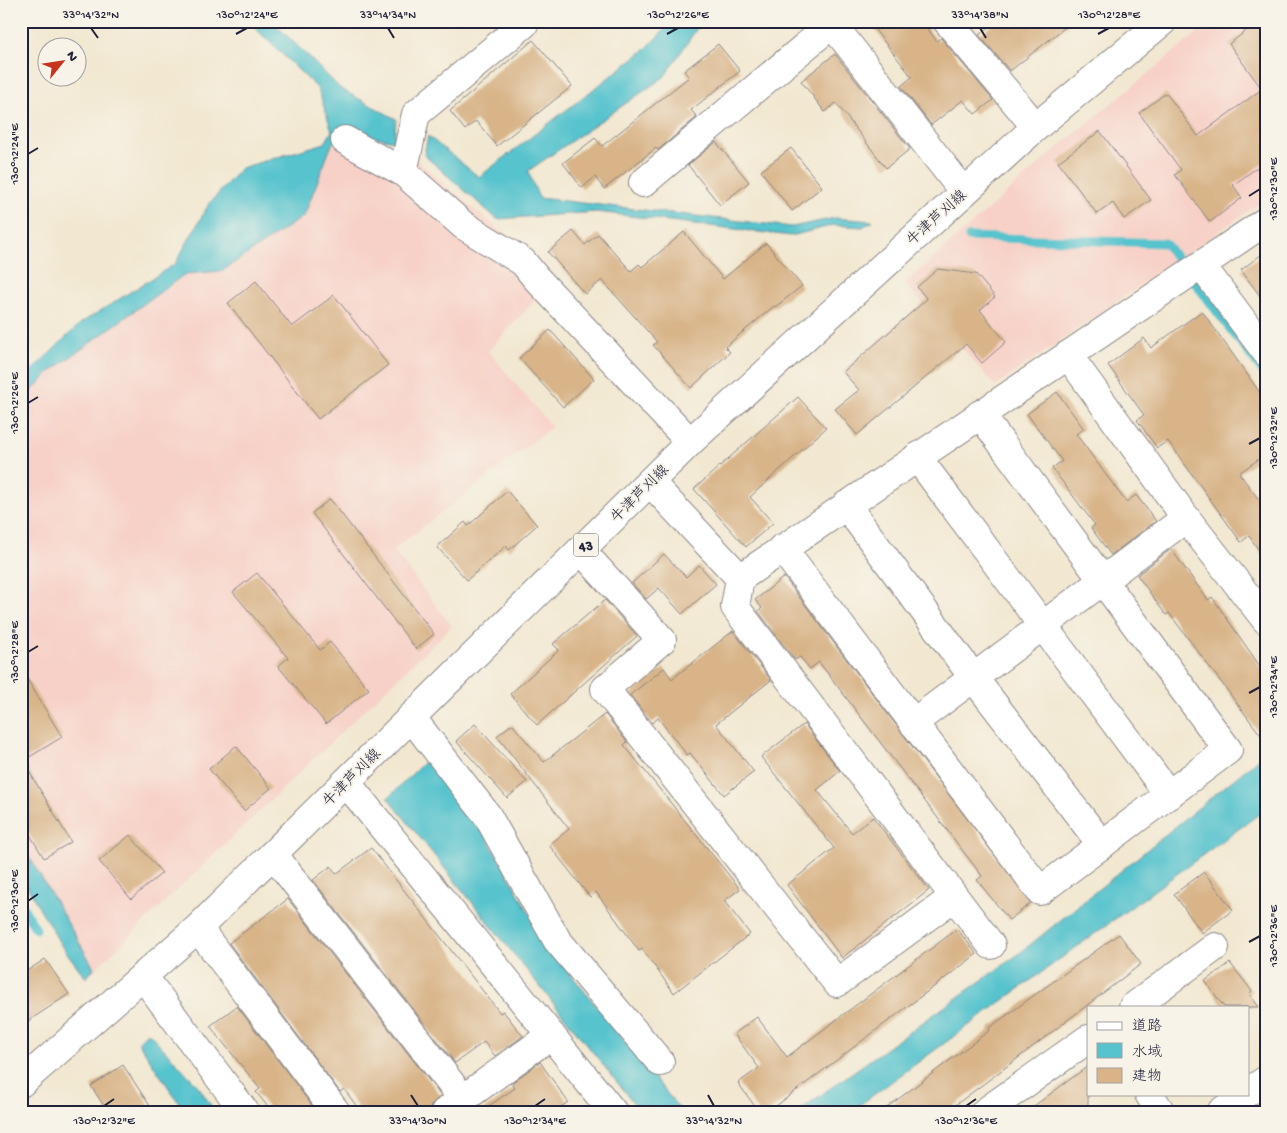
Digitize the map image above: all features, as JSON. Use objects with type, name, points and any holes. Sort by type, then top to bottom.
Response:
[{"type":"street","points":[[947,21],[1036,127]]},
{"type":"street","name":"牛津芦刈線","points":[[21,1083],[198,928],[690,442],[1036,127],[1163,21]]},
{"type":"street","points":[[403,172],[416,114],[524,24]]},
{"type":"street","points":[[644,183],[832,24],[964,192]]},
{"type":"street","points":[[345,140],[403,172],[463,225],[523,262],[690,442]]},
{"type":"street","points":[[991,945],[735,607],[740,578],[1266,221]]},
{"type":"street","points":[[1192,272],[1266,352]]},
{"type":"street","points":[[1068,355],[1186,518],[1266,620]]},
{"type":"street","points":[[782,548],[1040,891],[1228,750],[980,414]]},
{"type":"street","points":[[917,457],[1169,795]]},
{"type":"street","points":[[650,482],[740,578]]},
{"type":"street","points":[[846,505],[973,677],[1102,845]]},
{"type":"street","points":[[913,723],[1102,579],[1186,518]]},
{"type":"street","points":[[581,550],[662,640],[606,689],[837,983],[954,897]]},
{"type":"street","points":[[411,717],[487,815],[557,940],[660,1062]]},
{"type":"street","points":[[346,782],[551,1035],[605,1109]]},
{"type":"street","points":[[273,854],[454,1105],[551,1035]]},
{"type":"street","points":[[198,928],[336,1112]]},
{"type":"street","points":[[1134,1006],[1215,947]]},
{"type":"street","points":[[144,976],[245,1112]]},
{"type":"street","points":[[985,1112],[1087,1040]]},
{"type":"street","points":[[1250,1091],[1266,1080]]},
{"type":"street","points":[[1150,1096],[1161,1112]]},
{"type":"street","points":[[1221,1112],[1243,1096]]},
{"type":"shaded area","points":[[1212,21],[1266,21],[1266,199],[995,386],[905,283],[1063,143]]},
{"type":"shaded area","points":[[339,134],[416,160],[556,278],[488,351],[552,427],[393,550],[452,626],[86,978],[21,865],[21,395]]},
{"type":"water","points":[[248,21],[272,21],[341,89],[396,119],[394,141],[345,131],[332,144],[304,216],[222,271],[185,274],[50,372],[21,402],[21,381],[81,323],[175,264],[209,204],[241,168],[325,143],[332,131],[318,89]]},
{"type":"water","points":[[672,21],[702,21],[664,77],[528,171],[539,198],[792,227],[835,218],[873,221],[862,227],[834,225],[791,236],[597,212],[497,219],[424,155],[428,136],[479,177],[646,49]]},
{"type":"water","points":[[1266,753],[1266,809],[850,1112],[797,1112],[1020,953]]},
{"type":"water","points":[[429,757],[477,820],[548,946],[682,1112],[641,1112],[388,798]]},
{"type":"water","points":[[21,843],[94,968],[86,978],[61,945],[21,876]]},
{"type":"water","points":[[148,1032],[199,1087],[215,1112],[185,1112],[138,1042]]},
{"type":"building","points":[[868,21],[921,21],[937,41],[941,38],[993,100],[975,114],[963,100],[931,125],[901,86],[912,77]]},
{"type":"building","points":[[997,21],[1073,21],[1010,71],[979,35]]},
{"type":"building","points":[[1259,21],[1266,21],[1266,161],[1233,185],[1242,198],[1210,222],[1175,175],[1181,170],[1139,113],[1166,93],[1198,136],[1262,89],[1229,44]]},
{"type":"building","points":[[533,40],[572,86],[497,146],[476,121],[465,130],[450,111]]},
{"type":"building","points":[[718,44],[740,71],[691,110],[697,117],[658,150],[656,148],[604,189],[595,177],[582,188],[563,163],[595,138],[602,146],[689,77],[684,71]]},
{"type":"building","points":[[835,54],[910,149],[886,168],[836,103],[825,112],[801,81]]},
{"type":"building","points":[[1100,131],[1151,200],[1124,219],[1113,203],[1097,214],[1058,162]]},
{"type":"building","points":[[716,142],[749,182],[720,205],[688,165]]},
{"type":"building","points":[[791,148],[822,187],[792,211],[761,171]]},
{"type":"building","points":[[573,231],[585,245],[598,234],[631,271],[639,264],[642,267],[684,232],[723,279],[766,243],[802,286],[774,306],[725,347],[730,352],[691,388],[653,345],[657,342],[602,280],[585,294],[548,252]]},
{"type":"building","points":[[1266,251],[1266,304],[1241,270]]},
{"type":"building","points":[[938,269],[976,274],[995,297],[980,310],[1006,342],[982,363],[966,344],[857,435],[835,409],[859,390],[843,372],[927,299],[917,287]]},
{"type":"building","points":[[256,281],[292,327],[334,295],[388,365],[318,419],[228,303]]},
{"type":"building","points":[[1202,311],[1266,401],[1266,454],[1239,473],[1266,509],[1266,560],[1249,536],[1241,542],[1168,441],[1157,448],[1137,420],[1144,415],[1108,365],[1144,338],[1151,348]]},
{"type":"building","points":[[550,330],[594,379],[563,407],[519,358]]},
{"type":"building","points":[[1057,392],[1084,429],[1076,434],[1126,502],[1136,495],[1156,521],[1111,555],[1091,528],[1095,525],[1052,468],[1062,461],[1027,414]]},
{"type":"building","points":[[798,397],[826,428],[750,497],[773,523],[746,547],[694,489]]},
{"type":"building","points":[[507,491],[537,525],[509,550],[506,546],[467,580],[437,547],[465,522],[468,526]]},
{"type":"building","points":[[330,499],[434,634],[416,649],[312,513]]},
{"type":"building","points":[[1171,549],[1208,600],[1212,597],[1266,675],[1266,742],[1169,613],[1166,615],[1137,575]]},
{"type":"building","points":[[664,554],[686,577],[699,565],[716,584],[682,614],[659,588],[646,599],[632,583]]},
{"type":"building","points":[[257,573],[320,650],[330,642],[369,689],[326,724],[278,666],[288,658],[233,592]]},
{"type":"building","points":[[784,577],[1031,903],[1009,920],[977,880],[982,876],[819,662],[810,669],[800,657],[795,660],[758,611],[762,608],[755,600]]},
{"type":"building","points":[[605,600],[637,636],[537,725],[510,694],[559,650],[553,644]]},
{"type":"building","points":[[733,631],[771,680],[716,724],[754,772],[724,795],[690,753],[687,755],[658,718],[652,723],[630,695],[664,668],[672,679]]},
{"type":"building","points":[[21,669],[62,737],[23,761],[71,842],[44,858],[21,820]]},
{"type":"building","points":[[605,714],[627,742],[624,745],[740,889],[724,901],[750,934],[674,993],[642,949],[639,951],[596,892],[590,897],[549,845],[569,829],[497,736],[512,724],[544,762]]},
{"type":"building","points":[[475,724],[527,782],[507,798],[456,741]]},
{"type":"building","points":[[804,724],[840,771],[817,790],[852,833],[873,817],[929,890],[842,958],[787,885],[834,848],[761,757]]},
{"type":"building","points":[[236,746],[271,788],[244,811],[209,769]]},
{"type":"building","points":[[130,835],[162,873],[131,899],[99,861]]},
{"type":"building","points":[[371,848],[500,1013],[503,1011],[523,1036],[495,1056],[484,1042],[455,1063],[313,880],[331,866],[336,874]]},
{"type":"building","points":[[1204,872],[1233,910],[1202,933],[1174,894]]},
{"type":"building","points":[[288,899],[441,1096],[431,1105],[430,1112],[361,1112],[344,1089],[340,1092],[229,943]]},
{"type":"building","points":[[957,929],[977,954],[768,1112],[759,1112],[738,1083],[759,1068],[734,1034],[757,1017],[787,1057]]},
{"type":"building","points":[[1119,934],[1141,964],[946,1112],[881,1112],[990,1030],[989,1028]]},
{"type":"building","points":[[45,959],[69,994],[21,1026],[21,975]]},
{"type":"building","points":[[1230,963],[1252,991],[1249,994],[1259,1007],[1223,1006],[1205,981]]},
{"type":"building","points":[[237,1006],[316,1111],[272,1112],[256,1092],[260,1089],[210,1026]]},
{"type":"building","points":[[540,1062],[568,1102],[554,1112],[480,1112],[515,1088],[512,1084],[514,1081]]},
{"type":"building","points":[[123,1065],[154,1112],[108,1112],[91,1086]]},
{"type":"building","points":[[1087,1067],[1088,1112],[1026,1112]]},
{"type":"waterway","points":[[969,237],[1165,243],[1266,376]]},
{"type":"waterway","points":[[21,904],[36,929]]}]
